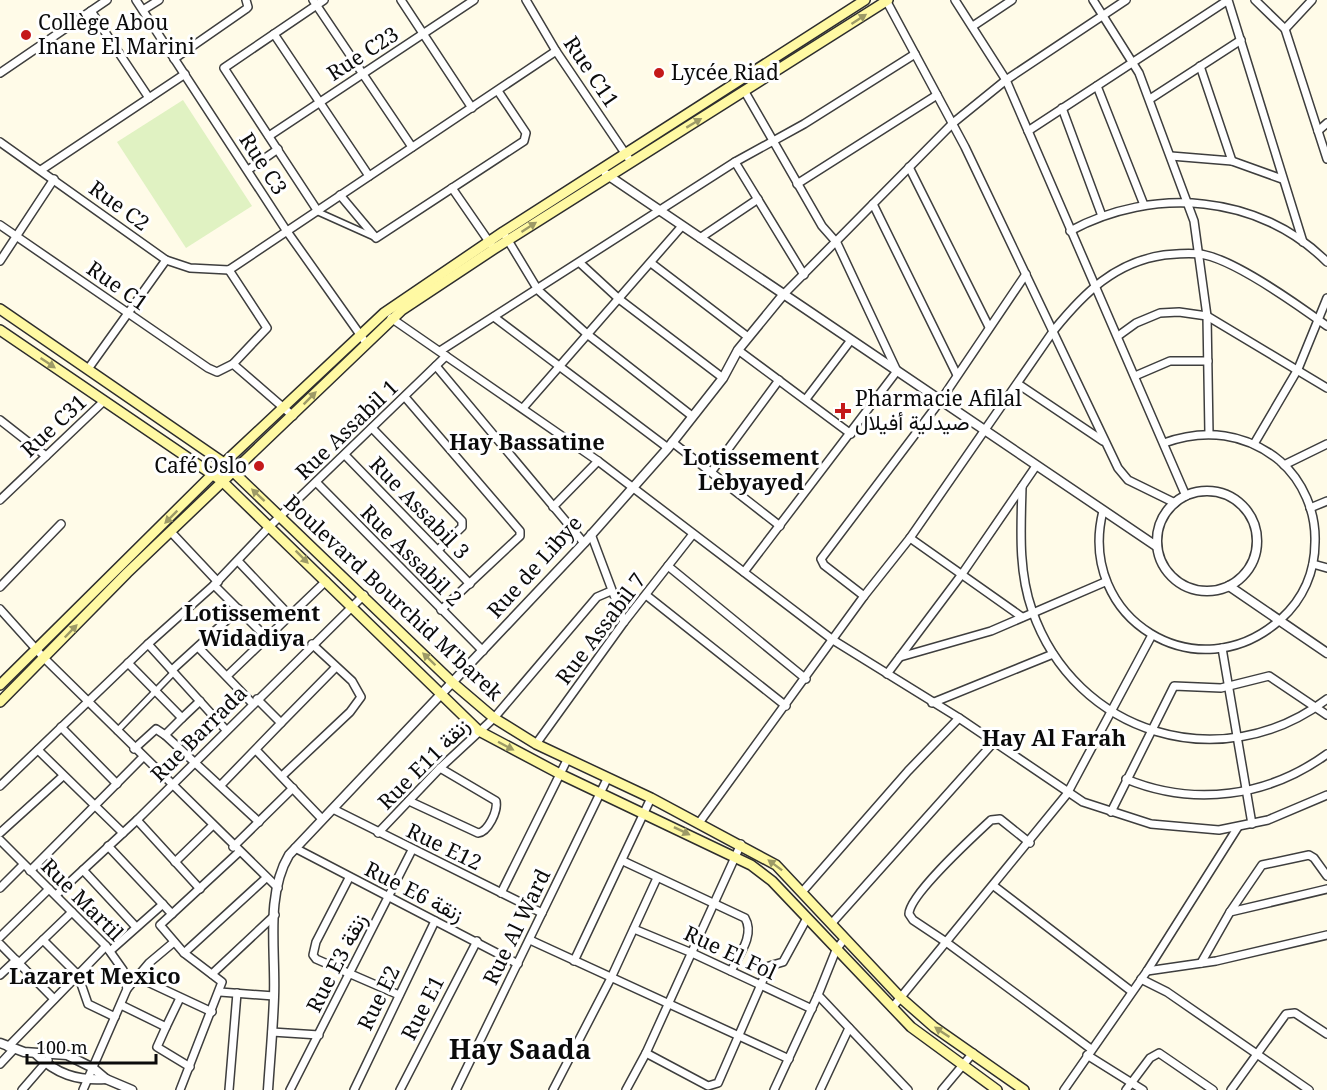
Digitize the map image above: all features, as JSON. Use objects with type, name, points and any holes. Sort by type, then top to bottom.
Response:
[{"type":"main road","points":[[0,685],[224,463],[360,335],[491,245],[604,174],[866,0]]},
{"type":"main road","points":[[628,158],[745,92],[887,0]]},
{"type":"main road","name":"Boulevard Bourchid M'barek","points":[[0,309],[224,463],[364,595],[453,683],[494,718],[536,744],[651,798],[741,844],[776,865],[803,891],[901,998],[934,1027],[1024,1090]]},
{"type":"main road","points":[[0,702],[127,573],[232,471],[293,416],[366,343],[388,316]]},
{"type":"main road","name":"Boulevard Bourchid M'barek","points":[[0,330],[222,482],[479,731],[560,774],[735,856],[765,875],[911,1027],[993,1089]]},
{"type":"main road","points":[[95,395],[105,381]]},
{"type":"street","points":[[0,73],[107,0]]},
{"type":"street","name":"Rue C3","points":[[136,0],[286,230],[366,343]]},
{"type":"street","points":[[143,10],[159,0]]},
{"type":"street","points":[[174,59],[249,7],[246,0]]},
{"type":"street","points":[[324,0],[315,3],[224,68],[316,210],[376,238]]},
{"type":"street","points":[[401,0],[472,108]]},
{"type":"street","name":"Rue C23","points":[[269,136],[474,0]]},
{"type":"street","name":"Rue C11","points":[[525,0],[556,51],[628,158]]},
{"type":"street","points":[[887,0],[953,123],[1054,330],[1103,441],[1128,480],[1174,503]]},
{"type":"street","points":[[955,0],[1006,80],[1186,496]]},
{"type":"street","points":[[973,26],[1012,0]]},
{"type":"street","points":[[1093,0],[1134,62],[1189,202],[1197,230],[1207,316],[1209,434]]},
{"type":"street","points":[[783,296],[953,123],[1006,80],[1126,0]]},
{"type":"street","points":[[1028,131],[1228,0],[1303,242]]},
{"type":"street","points":[[1255,0],[1285,29],[1327,159]]},
{"type":"street","points":[[1285,29],[1312,0]]},
{"type":"street","points":[[315,3],[412,147]]},
{"type":"street","points":[[91,11],[149,98]]},
{"type":"street","points":[[274,34],[321,101],[369,176]]},
{"type":"street","points":[[1150,99],[1241,40]]},
{"type":"street","points":[[293,416],[233,364],[267,328],[229,270],[556,51]]},
{"type":"street","name":"Rue Assabil 1","points":[[0,786],[148,644],[216,584],[270,526],[436,366],[443,353],[494,317],[735,162],[915,54]]},
{"type":"street","points":[[1200,66],[1232,161]]},
{"type":"street","points":[[41,170],[185,74]]},
{"type":"street","points":[[1097,86],[1144,205]]},
{"type":"street","points":[[376,238],[524,141],[527,137],[498,91]]},
{"type":"street","points":[[745,92],[822,226],[837,243],[897,371]]},
{"type":"street","points":[[797,184],[937,95]]},
{"type":"street","points":[[1062,108],[1102,216]]},
{"type":"street","points":[[1318,131],[1327,123]]},
{"type":"street","name":"Rue C2","points":[[0,142],[166,260],[190,268],[229,270]]},
{"type":"street","points":[[248,170],[278,149]]},
{"type":"street","points":[[1171,156],[1232,161],[1282,179]]},
{"type":"street","points":[[735,162],[804,275]]},
{"type":"street","points":[[909,166],[989,327]]},
{"type":"street","points":[[604,174],[1156,546],[1166,570],[1180,583],[1204,591],[1228,586],[1246,571],[1254,556],[1256,539],[1250,518],[1240,504],[1225,495],[1208,492],[1186,496],[1174,503],[1162,520],[1156,546]]},
{"type":"street","points":[[0,261],[54,179]]},
{"type":"street","points":[[452,188],[491,245]]},
{"type":"street","points":[[340,195],[376,238]]},
{"type":"street","points":[[700,238],[758,199]]},
{"type":"street","points":[[1070,231],[1102,216],[1144,205],[1189,202],[1243,212],[1269,222],[1303,242],[1327,262]]},
{"type":"street","points":[[873,204],[957,375]]},
{"type":"street","name":"Rue C1","points":[[0,225],[208,368],[217,372],[233,364]]},
{"type":"street","points":[[523,408],[682,226]]},
{"type":"street","points":[[506,236],[538,290],[587,334],[693,416]]},
{"type":"street","points":[[699,823],[806,679],[864,596],[910,538],[986,432],[1054,330],[1096,285],[1119,269],[1142,260],[1173,254],[1199,254],[1217,259],[1250,276],[1327,326]]},
{"type":"street","points":[[88,369],[166,260]]},
{"type":"street","points":[[580,263],[620,299],[723,378]]},
{"type":"street","points":[[651,263],[748,337]]},
{"type":"street","points":[[864,596],[824,565],[821,558],[941,400],[1026,274]]},
{"type":"street","name":"Rue de Libye","points":[[268,1090],[274,996],[275,915],[278,888],[285,861],[322,819],[584,543],[670,445],[723,378],[738,350],[783,296]]},
{"type":"street","points":[[1254,444],[1298,369],[1320,320],[1327,298]]},
{"type":"street","points":[[1118,336],[1136,323],[1160,314],[1179,312],[1207,316],[1327,388]]},
{"type":"street","points":[[388,316],[633,486],[833,640],[959,718],[1067,794],[1111,812],[1179,828],[1211,831],[1252,824],[1325,796],[1327,804]]},
{"type":"street","points":[[494,317],[558,368],[712,471],[780,526]]},
{"type":"street","points":[[806,399],[851,340]]},
{"type":"street","points":[[738,350],[851,434]]},
{"type":"street","points":[[1135,376],[1170,361],[1208,361]]},
{"type":"street","points":[[436,366],[584,543]]},
{"type":"street","points":[[744,572],[897,371]]},
{"type":"street","points":[[712,471],[779,380]]},
{"type":"street","points":[[1018,384],[1103,441]]},
{"type":"street","points":[[405,397],[520,531],[520,536],[441,610]]},
{"type":"street","name":"Rue C31","points":[[0,500],[104,401]]},
{"type":"street","points":[[0,420],[46,456]]},
{"type":"street","points":[[372,428],[462,521],[462,527],[438,550]]},
{"type":"street","points":[[1103,511],[1098,546],[1105,582],[1120,608],[1152,635],[1191,648],[1222,648],[1250,640],[1280,620],[1299,598],[1313,564],[1315,532],[1310,508],[1297,481],[1284,465],[1254,444],[1232,437],[1209,434],[1186,436],[1164,443]]},
{"type":"street","points":[[1284,465],[1327,444]]},
{"type":"street","name":"Rue Assabil 3","points":[[345,455],[470,584]]},
{"type":"street","points":[[553,507],[598,461]]},
{"type":"street","points":[[887,674],[962,574],[1036,466]]},
{"type":"street","name":"Rue Assabil 2","points":[[317,483],[483,651]]},
{"type":"street","points":[[1022,487],[1023,576],[1032,612],[1053,654],[1079,686],[1112,712],[1153,730],[1194,739],[1238,738],[1275,728],[1327,699]]},
{"type":"street","points":[[1310,508],[1327,501]]},
{"type":"street","points":[[0,587],[61,524]]},
{"type":"street","points":[[171,532],[268,639]]},
{"type":"street","points":[[591,534],[624,622]]},
{"type":"street","name":"Rue Assabil 7","points":[[536,744],[624,622],[693,534]]},
{"type":"street","points":[[910,538],[1022,617]]},
{"type":"street","points":[[238,561],[291,617]]},
{"type":"street","points":[[1313,564],[1327,568]]},
{"type":"street","points":[[668,566],[806,679]]},
{"type":"street","points":[[227,676],[326,581]]},
{"type":"street","points":[[900,657],[971,638],[1105,582]]},
{"type":"street","points":[[1228,586],[1327,653]]},
{"type":"street","name":"Rue E11 زنقة","points":[[378,833],[440,768],[494,718],[592,603],[602,594],[611,591]]},
{"type":"street","name":"Rue Barrada","points":[[56,895],[123,833],[254,701],[364,595]]},
{"type":"street","points":[[646,595],[786,705]]},
{"type":"street","points":[[0,609],[36,650],[134,749],[236,850],[278,888]]},
{"type":"street","points":[[117,731],[198,646],[239,609]]},
{"type":"street","points":[[892,1008],[1030,843],[1067,794],[1152,635]]},
{"type":"street","points":[[148,644],[226,729]]},
{"type":"street","points":[[282,776],[350,712],[361,697],[357,687],[312,644]]},
{"type":"street","points":[[198,646],[227,676],[281,723]]},
{"type":"street","points":[[1222,648],[1252,824]]},
{"type":"street","points":[[932,703],[1053,654]]},
{"type":"street","points":[[128,663],[182,718]]},
{"type":"street","points":[[221,785],[336,666]]},
{"type":"street","points":[[1111,812],[1173,687],[1228,687],[1269,676],[1327,715]]},
{"type":"street","points":[[165,735],[200,700]]},
{"type":"street","points":[[803,891],[908,771],[959,718]]},
{"type":"street","points":[[61,728],[117,784]]},
{"type":"street","points":[[134,749],[156,729],[221,785],[259,822]]},
{"type":"street","points":[[832,923],[994,742]]},
{"type":"street","points":[[38,750],[123,833]]},
{"type":"street","points":[[256,750],[322,819]]},
{"type":"street","points":[[1126,779],[1152,788],[1188,794],[1246,792],[1292,776],[1327,754]]},
{"type":"street","points":[[30,871],[143,757]]},
{"type":"street","points":[[501,893],[567,760]]},
{"type":"street","points":[[409,801],[472,831],[483,832],[497,808],[496,801],[440,768]]},
{"type":"street","points":[[0,833],[63,776]]},
{"type":"street","name":"Rue Al Ward","points":[[456,1090],[607,779]]},
{"type":"street","points":[[180,1090],[220,992],[221,979],[184,953],[160,925],[200,889],[259,822],[293,788]]},
{"type":"street","points":[[574,961],[651,798]]},
{"type":"street","name":"Rue E12","points":[[333,809],[542,913]]},
{"type":"street","points":[[1030,843],[1000,819],[994,818],[948,861],[912,903],[909,910],[912,920],[946,942],[1089,1052],[1143,1090]]},
{"type":"street","points":[[136,820],[200,889]]},
{"type":"street","points":[[175,862],[212,826]]},
{"type":"street","points":[[1064,1090],[1131,991],[1148,971],[1238,827]]},
{"type":"street","name":"Rue Martil","points":[[0,840],[108,949],[123,970],[127,989]]},
{"type":"street","points":[[626,1090],[646,1053],[741,844]]},
{"type":"street","points":[[108,846],[172,914]]},
{"type":"street","name":"Rue E6 زنقة","points":[[295,848],[349,878],[519,964]]},
{"type":"street","name":"Rue E3 زنقة","points":[[290,1090],[412,850]]},
{"type":"street","points":[[1201,963],[1255,872],[1266,863],[1309,855],[1327,876]]},
{"type":"street","points":[[623,861],[740,915],[748,924],[745,944],[731,970]]},
{"type":"street","points":[[0,888],[23,865]]},
{"type":"street","points":[[83,870],[136,927]]},
{"type":"street","points":[[184,953],[266,878]]},
{"type":"street","points":[[349,878],[316,942],[313,955],[316,959],[349,975],[399,995]]},
{"type":"street","points":[[553,1090],[611,978],[657,878]]},
{"type":"street","points":[[994,886],[1131,991]]},
{"type":"street","points":[[0,937],[49,889]]},
{"type":"street","points":[[1230,912],[1327,890]]},
{"type":"street","points":[[0,1064],[7,1046],[78,975],[163,904]]},
{"type":"street","points":[[0,975],[43,940],[72,912]]},
{"type":"street","points":[[212,974],[275,915]]},
{"type":"street","points":[[646,1053],[704,1084],[715,1085],[723,1076],[737,1034],[769,966],[780,964],[785,959],[807,918]]},
{"type":"street","name":"Rue E2","points":[[354,1090],[435,921]]},
{"type":"street","name":"Rue El Fol","points":[[634,929],[731,970],[812,1009]]},
{"type":"street","points":[[1148,971],[1201,963],[1327,934]]},
{"type":"street","points":[[774,1090],[812,1009],[836,950],[845,938]]},
{"type":"street","points":[[43,940],[78,975],[88,1004],[116,1017]]},
{"type":"street","points":[[530,940],[789,1059]]},
{"type":"street","name":"Rue E1","points":[[400,1090],[477,941]]},
{"type":"street","points":[[83,1090],[127,989],[174,942]]},
{"type":"street","points":[[0,944],[54,999]]},
{"type":"street","points":[[137,977],[212,1012]]},
{"type":"street","points":[[1141,978],[1167,992],[1309,1090]]},
{"type":"street","points":[[220,992],[274,996]]},
{"type":"street","points":[[229,1090],[237,993]]},
{"type":"street","points":[[818,995],[908,1090]]},
{"type":"street","points":[[180,998],[157,1047],[190,1067]]},
{"type":"street","points":[[121,1005],[166,1027]]},
{"type":"street","points":[[1231,1090],[1256,1054],[1290,1013],[1295,1013],[1327,1034]]},
{"type":"street","points":[[820,1090],[849,1028]]},
{"type":"street","points":[[272,1032],[319,1035]]},
{"type":"street","points":[[7,1046],[36,1054],[54,1052],[68,1055],[93,1068],[106,1079],[132,1090]]},
{"type":"street","points":[[22,1090],[54,1052]]},
{"type":"street","points":[[942,1090],[973,1053]]},
{"type":"street","points":[[1126,1090],[1150,1058],[1159,1053],[1213,1090]]},
{"type":"street","points":[[36,1054],[45,1063],[87,1080],[106,1079]]},
{"type":"green space","points":[[183,100],[252,206],[186,248],[117,142]]},
{"type":"place","name":"Collège Abou Inane El Marini","points":[[26,35]]},
{"type":"place","name":"Lycée Riad","points":[[659,73]]},
{"type":"place","name":"Pharmacie Afilal صيدلية أفيلال","points":[[843,411]]},
{"type":"place","name":"Café Oslo","points":[[259,466]]},
{"type":"district","name":"Hay Bassatine","points":[[527,442]]},
{"type":"district","name":"Lotissement Lebyayed","points":[[751,470]]},
{"type":"district","name":"Lotissement Widadiya","points":[[252,626]]},
{"type":"district","name":"Hay Al Farah","points":[[1054,738]]},
{"type":"district","name":"Lazaret Mexico","points":[[95,976]]},
{"type":"district","name":"Hay Saada","points":[[520,1050]]}]
